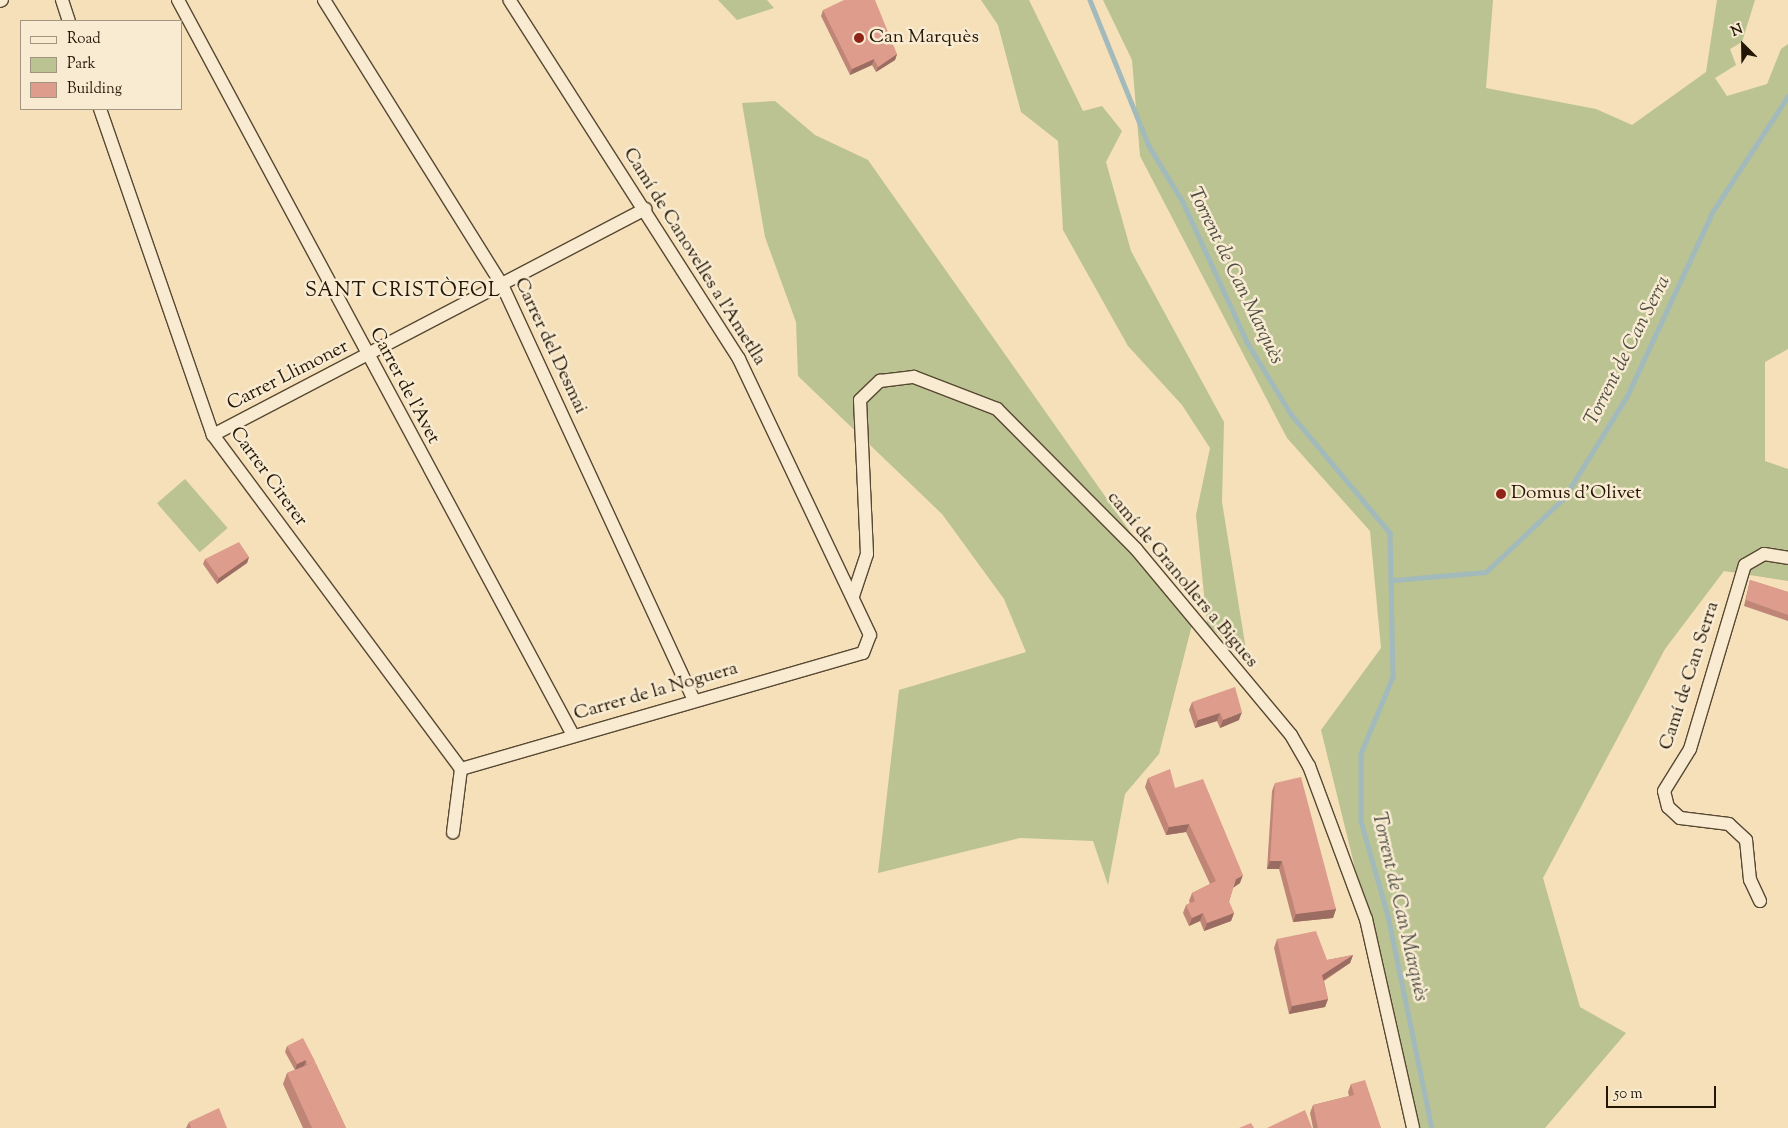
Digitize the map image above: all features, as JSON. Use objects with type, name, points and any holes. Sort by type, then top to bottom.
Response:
[{"type":"street","points":[[62,0],[69,20]]},
{"type":"street","name":"Carrer de l'Avet","points":[[178,0],[367,357],[573,735]]},
{"type":"street","name":"Carrer del Desmai","points":[[324,0],[503,287],[694,700]]},
{"type":"street","name":"Camí de Canovelles a l'Ametlla","points":[[509,0],[645,209],[739,359],[870,635],[862,653]]},
{"type":"street","name":"Carrer Cirerer","points":[[100,110],[213,435],[461,769]]},
{"type":"street","name":"Carrer Llimoner","points":[[213,435],[503,287],[645,209]]},
{"type":"street","name":"camí de Granollers a Bigues","points":[[853,596],[867,554],[860,400],[880,381],[914,377],[997,409],[1136,549],[1291,735],[1309,766],[1366,919],[1413,1128]]},
{"type":"street","name":"Camí de Can Serra","points":[[1760,901],[1750,880],[1746,840],[1729,824],[1680,818],[1668,807],[1664,791],[1690,749],[1745,565],[1764,554],[1788,558]]},
{"type":"street","name":"Carrer de la Noguera","points":[[461,769],[573,735],[862,653]]},
{"type":"street","points":[[453,832],[461,769]]},
{"type":"green space","points":[[718,0],[767,0],[774,8],[737,20]]},
{"type":"green space","points":[[981,0],[1029,0],[1083,111],[1102,106],[1122,131],[1106,162],[1131,251],[1224,422],[1222,502],[1248,662],[1207,624],[1196,515],[1210,448],[1182,405],[1128,346],[1063,230],[1058,141],[1021,112],[998,25]]},
{"type":"green space","points":[[1103,0],[1493,0],[1486,88],[1596,109],[1632,125],[1706,72],[1717,0],[1755,0],[1742,42],[1730,49],[1736,65],[1715,78],[1727,96],[1767,84],[1781,49],[1788,44],[1788,349],[1765,362],[1765,461],[1788,469],[1788,581],[1724,571],[1665,649],[1543,878],[1580,1007],[1626,1033],[1545,1128],[1419,1128],[1321,730],[1381,648],[1370,531],[1287,438],[1140,156],[1132,60]]},
{"type":"green space","points":[[775,101],[815,135],[868,160],[1193,621],[1159,754],[1125,794],[1108,885],[1093,841],[1020,838],[878,873],[899,690],[1026,652],[1004,599],[942,514],[798,376],[796,322],[765,237],[742,103]]},
{"type":"green space","points":[[185,479],[228,528],[200,552],[157,503]]},
{"type":"building","name":"Can Marquès","points":[[844,0],[875,0],[897,54],[878,67],[874,59],[852,69],[823,10]]},
{"type":"building","points":[[239,542],[249,557],[219,578],[205,559]]},
{"type":"building","points":[[1750,580],[1788,592],[1788,615],[1746,600]]},
{"type":"building","points":[[1235,687],[1242,712],[1223,720],[1220,713],[1198,720],[1192,702]]},
{"type":"building","points":[[1170,769],[1175,788],[1203,779],[1243,875],[1236,879],[1229,902],[1234,913],[1207,923],[1203,913],[1192,918],[1186,905],[1195,901],[1192,893],[1216,881],[1189,824],[1169,827],[1148,778]]},
{"type":"building","points":[[1301,777],[1336,909],[1296,914],[1282,861],[1270,861],[1275,783]]},
{"type":"building","points":[[1316,931],[1327,960],[1353,955],[1322,975],[1328,999],[1292,1006],[1277,939]]},
{"type":"building","points":[[303,1038],[316,1063],[307,1065],[306,1060],[297,1064],[287,1046]]},
{"type":"building","points":[[315,1062],[346,1128],[312,1128],[287,1073]]},
{"type":"building","points":[[1365,1080],[1381,1128],[1318,1128],[1313,1105],[1354,1095],[1351,1084]]},
{"type":"building","points":[[219,1108],[227,1128],[191,1128],[189,1122]]},
{"type":"building","points":[[1305,1110],[1312,1128],[1267,1128]]},
{"type":"building","points":[[1251,1123],[1254,1128],[1239,1128]]},
{"type":"waterway","name":"Torrent de Can Marquès","points":[[1090,0],[1149,146],[1183,202],[1247,342],[1291,414],[1390,533],[1393,677],[1361,754],[1361,821],[1388,916],[1432,1128]]},
{"type":"waterway","name":"Torrent de Can Serra","points":[[1394,580],[1486,572],[1564,498],[1627,396],[1713,211],[1788,96]]},
{"type":"place","name":"Can Marquès","points":[[859,38]]},
{"type":"place","name":"Domus d'Olivet","points":[[1501,494]]},
{"type":"district","name":"SANT CRISTÒFOL","points":[[403,291]]}]
